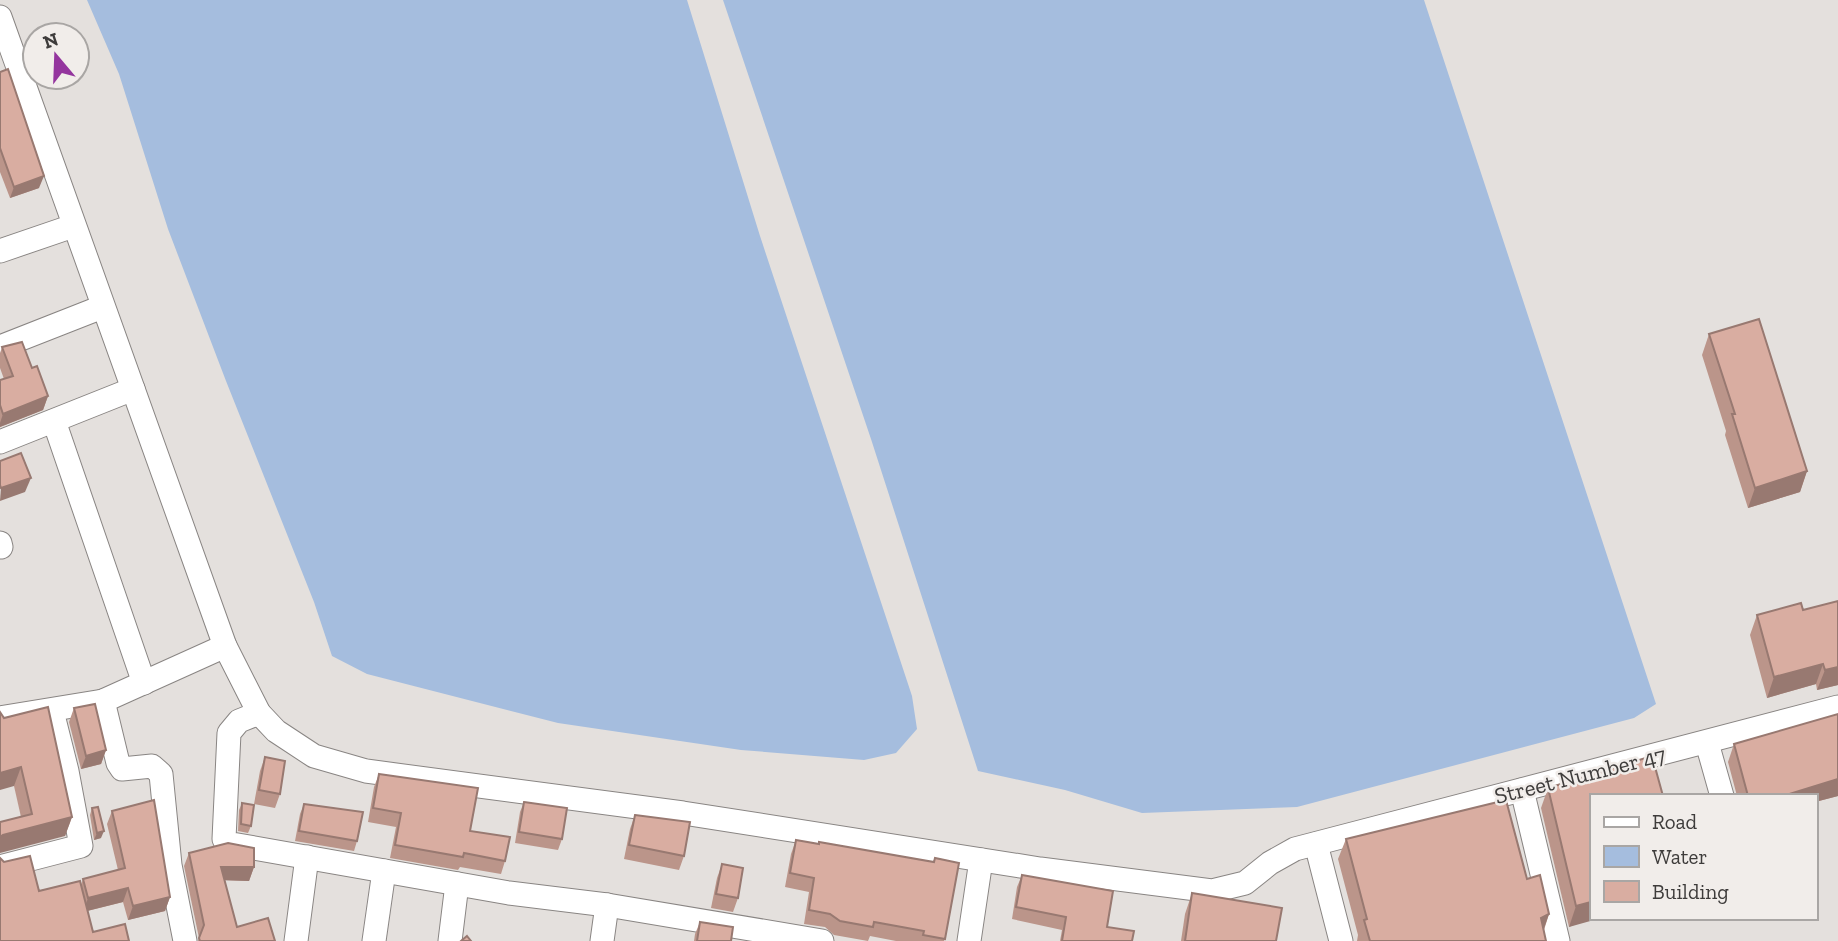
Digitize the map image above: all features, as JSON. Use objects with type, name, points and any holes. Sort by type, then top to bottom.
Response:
[{"type":"street","name":"Street Number 47","points":[[0,17],[225,646],[259,713],[294,746],[314,756],[366,771],[683,813],[981,860],[1212,891],[1245,883],[1281,857],[1319,843],[1838,708]]},
{"type":"street","points":[[0,251],[73,226]]},
{"type":"street","points":[[0,347],[102,307]]},
{"type":"street","points":[[0,442],[133,389]]},
{"type":"street","points":[[54,421],[144,684]]},
{"type":"street","points":[[0,719],[103,701],[225,646]]},
{"type":"street","points":[[103,701],[122,769],[152,766],[161,774],[171,872],[185,941]]},
{"type":"street","points":[[0,867],[81,846],[67,771],[52,712]]},
{"type":"street","points":[[259,713],[239,721],[229,733],[224,839],[226,844],[457,884],[607,905],[690,930],[822,941]]},
{"type":"street","points":[[1707,743],[1721,794]]},
{"type":"street","points":[[1522,790],[1558,941]]},
{"type":"street","points":[[1319,843],[1341,941]]},
{"type":"street","points":[[296,941],[307,857]]},
{"type":"street","points":[[969,941],[981,860]]},
{"type":"street","points":[[374,941],[384,871]]},
{"type":"street","points":[[450,941],[457,884]]},
{"type":"street","points":[[602,941],[607,905]]},
{"type":"water","points":[[87,0],[687,0],[760,236],[912,696],[917,729],[896,753],[864,760],[741,750],[558,723],[367,674],[332,656],[314,602],[168,229],[119,74]]},
{"type":"water","points":[[723,0],[1424,0],[1656,704],[1634,718],[1297,807],[1142,813],[1065,790],[978,771],[871,439]]},
{"type":"building","points":[[8,69],[44,176],[14,187],[0,148],[0,72]]},
{"type":"building","points":[[1759,319],[1807,471],[1755,488],[1709,334]]},
{"type":"building","points":[[22,342],[32,368],[37,366],[48,396],[3,414],[0,405],[0,380],[13,376],[2,347]]},
{"type":"building","points":[[21,453],[31,478],[1,488],[0,461]]},
{"type":"building","points":[[1838,601],[1838,667],[1825,670],[1823,664],[1774,677],[1757,615],[1801,603],[1803,610]]},
{"type":"building","points":[[95,704],[106,750],[86,756],[74,708]]},
{"type":"building","points":[[48,707],[72,817],[0,837],[0,822],[32,814],[21,767],[0,773],[0,712],[4,718]]},
{"type":"building","points":[[1838,714],[1838,779],[1789,794],[1747,794],[1734,744]]},
{"type":"building","points":[[1652,756],[1662,794],[1590,794],[1590,902],[1576,906],[1548,788]]},
{"type":"building","points":[[265,757],[285,761],[280,794],[259,790]]},
{"type":"building","points":[[379,774],[478,788],[470,831],[510,837],[505,861],[395,845],[401,813],[373,808]]},
{"type":"building","points":[[154,800],[170,897],[133,906],[128,888],[88,898],[83,879],[125,868],[112,811]]},
{"type":"building","points":[[1506,800],[1527,879],[1540,875],[1549,914],[1541,918],[1546,941],[1370,941],[1364,920],[1367,919],[1346,839]]},
{"type":"building","points":[[524,802],[567,808],[562,839],[519,832]]},
{"type":"building","points":[[242,803],[254,805],[251,826],[241,824]]},
{"type":"building","points":[[304,804],[363,812],[357,841],[299,831]]},
{"type":"building","points":[[98,807],[104,831],[97,833],[92,808]]},
{"type":"building","points":[[635,815],[690,822],[684,856],[629,845]]},
{"type":"building","points":[[796,840],[934,862],[935,858],[959,863],[945,939],[923,935],[924,931],[874,922],[873,927],[840,921],[830,914],[809,910],[814,878],[790,873]]},
{"type":"building","points":[[228,843],[254,848],[254,867],[221,867],[237,927],[268,918],[275,941],[200,941],[204,925],[189,853]]},
{"type":"building","points":[[30,856],[39,891],[80,881],[93,932],[125,924],[129,941],[0,941],[0,858],[4,862]]},
{"type":"building","points":[[722,864],[743,868],[738,898],[716,894]]},
{"type":"building","points":[[1022,875],[1113,891],[1107,927],[1134,931],[1132,941],[1062,941],[1066,917],[1016,907]]},
{"type":"building","points":[[1192,893],[1282,908],[1276,941],[1185,941]]},
{"type":"building","points":[[700,922],[733,927],[731,941],[697,941]]}]
